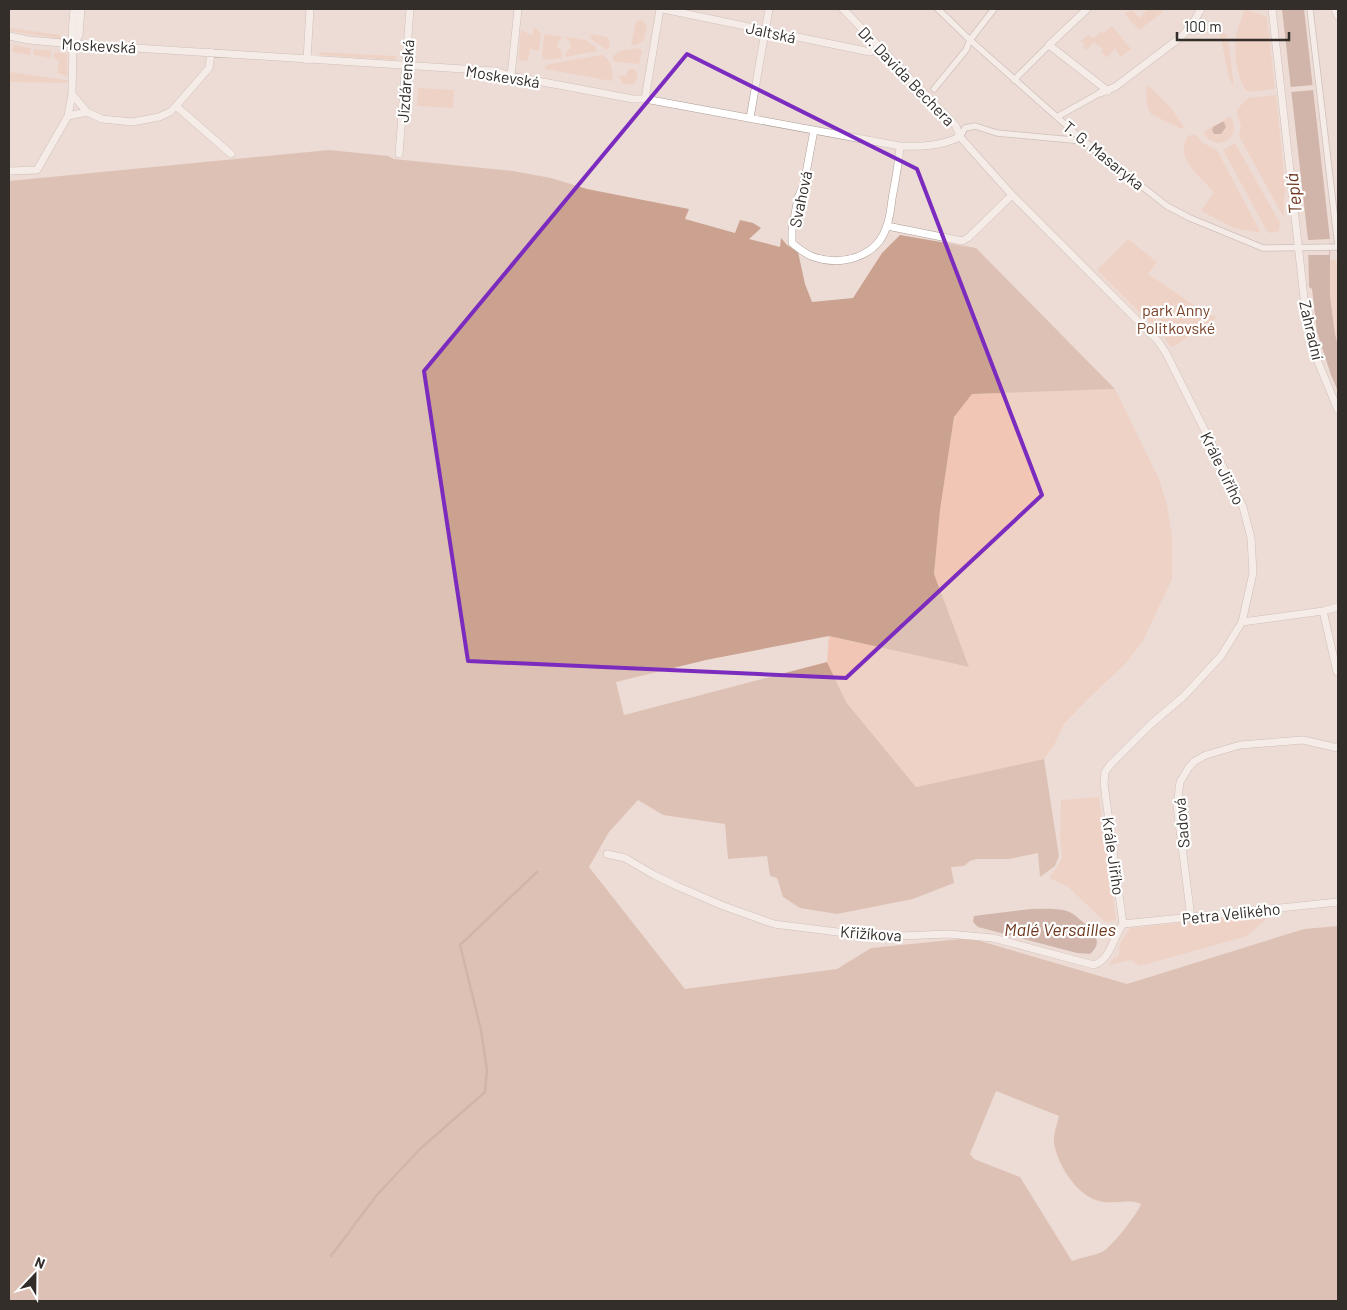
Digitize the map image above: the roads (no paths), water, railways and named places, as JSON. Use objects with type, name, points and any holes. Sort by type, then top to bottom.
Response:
[{"type":"street","points":[[9,171],[37,170],[68,116],[72,94],[74,9]]},
{"type":"street","points":[[74,44],[79,35],[81,9]]},
{"type":"street","points":[[307,60],[310,9]]},
{"type":"street","name":"Jízdárenská","points":[[400,154],[410,9]]},
{"type":"street","points":[[511,76],[518,9]]},
{"type":"street","points":[[645,99],[661,9]]},
{"type":"street","name":"Jaltská","points":[[661,9],[870,52],[878,47]]},
{"type":"street","points":[[750,118],[768,9]]},
{"type":"street","name":"Dr. Davida Bechera","points":[[843,9],[956,126],[960,137]]},
{"type":"street","name":"T. G. Masaryka","points":[[938,9],[1014,80],[1084,141],[1167,206],[1190,218],[1263,248],[1338,246]]},
{"type":"street","points":[[934,88],[966,50],[970,40],[994,9]]},
{"type":"street","points":[[1014,80],[1087,9]]},
{"type":"street","points":[[1057,117],[1115,88],[1181,37],[1193,23],[1201,9]]},
{"type":"street","name":"Zahradní","points":[[1272,9],[1305,307],[1318,362],[1338,410]]},
{"type":"street","points":[[1310,9],[1338,246]]},
{"type":"street","points":[[1335,9],[1338,16]]},
{"type":"street","name":"Moskevská","points":[[9,36],[74,44],[495,71],[511,76],[634,99],[645,99],[900,146],[921,147],[946,144],[960,137]]},
{"type":"street","points":[[1050,45],[1104,92]]},
{"type":"street","points":[[72,94],[87,112],[102,119],[132,122],[159,117],[170,112],[209,68],[211,52]]},
{"type":"street","points":[[176,106],[231,154]]},
{"type":"street","points":[[68,116],[87,112]]},
{"type":"street","name":"Dr. Davida Bechera","points":[[960,137],[965,128],[975,126],[997,133],[1084,141]]},
{"type":"street","name":"Svahová","points":[[814,130],[804,184],[798,198],[792,230],[792,244],[809,255],[819,258],[830,260],[852,259],[873,248],[881,239],[887,226],[900,146]]},
{"type":"street","name":"Krále Jiřího","points":[[960,137],[1012,195],[1158,341],[1166,353],[1244,507],[1251,538],[1253,573],[1242,622],[1221,656],[1184,696],[1151,724],[1105,772],[1104,784],[1123,924]]},
{"type":"street","points":[[887,226],[962,241],[969,237],[1012,195]]},
{"type":"street","points":[[1242,622],[1323,611],[1338,607]]},
{"type":"street","points":[[1323,611],[1337,672]]},
{"type":"street","name":"Sadová","points":[[1191,918],[1177,806],[1180,782],[1189,767],[1206,755],[1240,745],[1303,740],[1338,748]]},
{"type":"street","name":"Křižíkova","points":[[607,854],[625,858],[677,886],[721,905],[774,924],[877,937],[939,934],[994,938],[1094,965],[1100,963],[1106,957],[1123,924]]},
{"type":"street","name":"Petra Velikého","points":[[1123,924],[1338,902]]},
{"type":"water","points":[[1282,9],[1304,9],[1330,239],[1330,297],[1338,346],[1338,391],[1317,332],[1312,289],[1309,287],[1308,240]]},
{"type":"water","points":[[1224,122],[1226,127],[1221,134],[1214,134],[1213,127]]},
{"type":"water","name":"Malé Versailles","points":[[1031,909],[1058,909],[1073,914],[1094,933],[1097,941],[1094,950],[1090,954],[1077,953],[978,927],[973,922],[974,916]]},
{"type":"waterway","points":[[331,1256],[376,1196],[420,1149],[485,1092],[487,1070],[481,1030],[460,945],[537,872]]},
{"type":"water label","name":"Teplá","points":[[1293,194]]},
{"type":"park label","name":"park Anny Politkovské","points":[[1176,318]]}]
